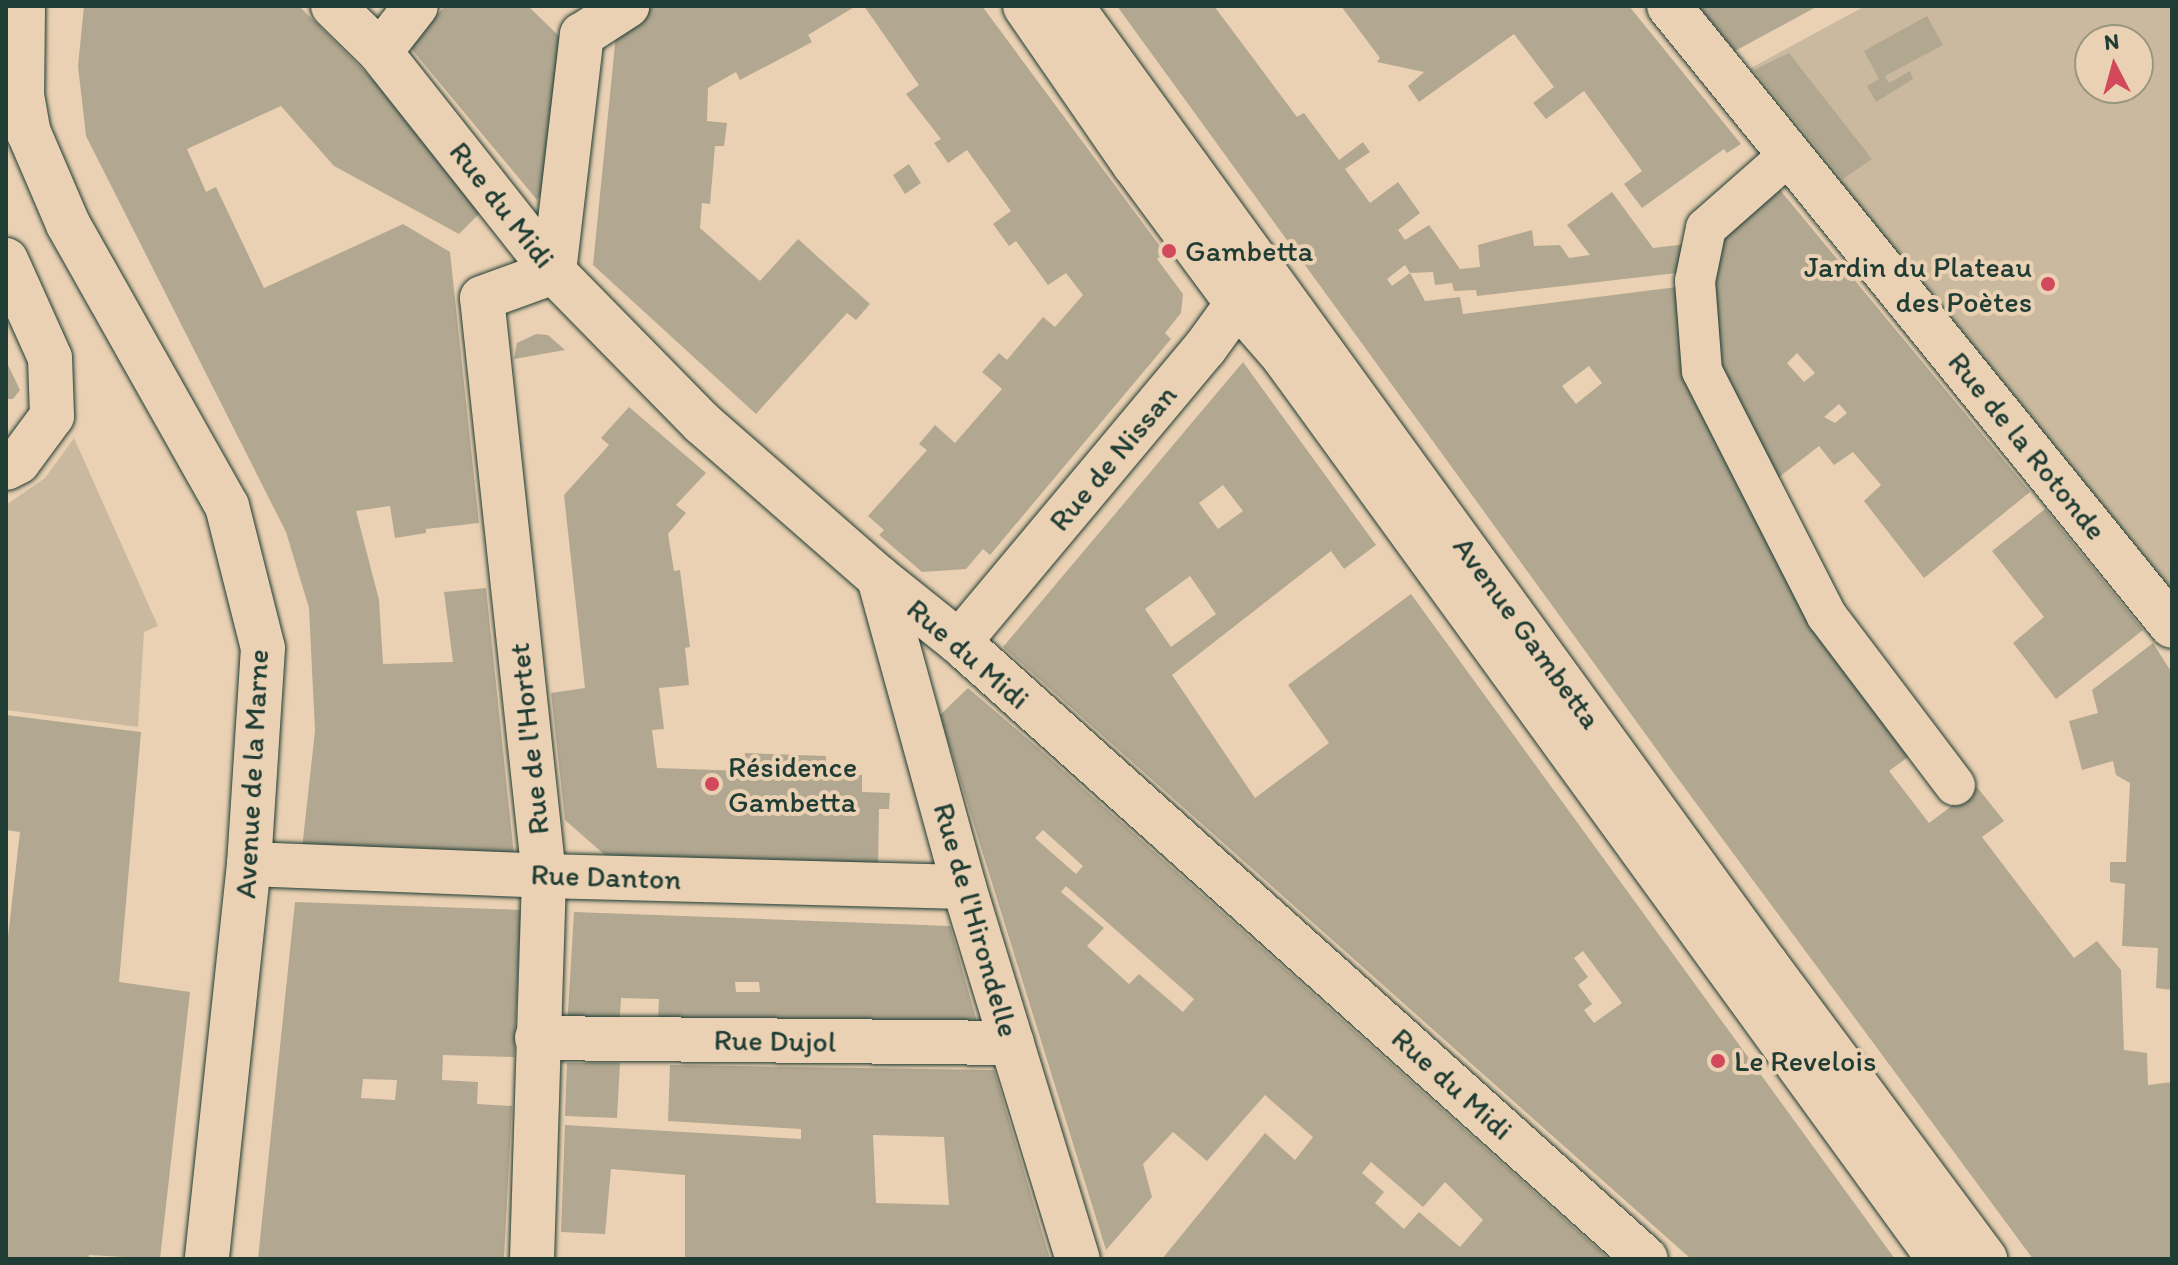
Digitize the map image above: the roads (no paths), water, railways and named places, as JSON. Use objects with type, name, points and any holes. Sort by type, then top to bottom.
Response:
[{"type":"street","name":"Rue du Midi","points":[[333,6],[380,52],[554,272],[702,423],[879,578],[959,642],[1646,1259]]},
{"type":"street","points":[[380,52],[416,6]]},
{"type":"street","points":[[554,272],[582,35],[627,6]]},
{"type":"street","name":"Avenue Gambetta","points":[[1025,6],[1134,164],[1249,286]]},
{"type":"street","name":"Avenue Gambetta","points":[[1071,6],[1249,286],[1283,356],[1776,1006],[1985,1259]]},
{"type":"street","name":"Rue de la Rotonde","points":[[1669,6],[2172,626]]},
{"type":"street","name":"Avenue de la Marne","points":[[16,18],[22,95],[29,133],[68,224],[227,506],[263,648],[249,864],[207,1259]]},
{"type":"street","points":[[1790,154],[1706,228],[1695,281],[1702,371],[1827,616],[1955,785]]},
{"type":"street","points":[[6,260],[50,358],[52,416],[18,462],[6,468]]},
{"type":"street","name":"Rue de l'Hortet","points":[[532,1259],[544,876],[482,298],[554,272]]},
{"type":"street","name":"Rue de Nissan","points":[[959,642],[1205,348],[1249,286]]},
{"type":"street","name":"Rue de l'Hirondelle","points":[[879,578],[964,887],[1078,1259]]},
{"type":"street","name":"Rue Danton","points":[[249,864],[544,876],[964,887]]},
{"type":"street","name":"Avenue Gambetta","points":[[1776,1006],[1939,1259]]},
{"type":"street","name":"Rue Dujol","points":[[537,1038],[1012,1043]]},
{"type":"place","name":"Gambetta","points":[[1169,251]]},
{"type":"place","name":"Jardin du Plateau des Poètes","points":[[2048,284]]},
{"type":"place","name":"Résidence Gambetta","points":[[712,784]]},
{"type":"place","name":"Le Revelois","points":[[1718,1061]]}]
